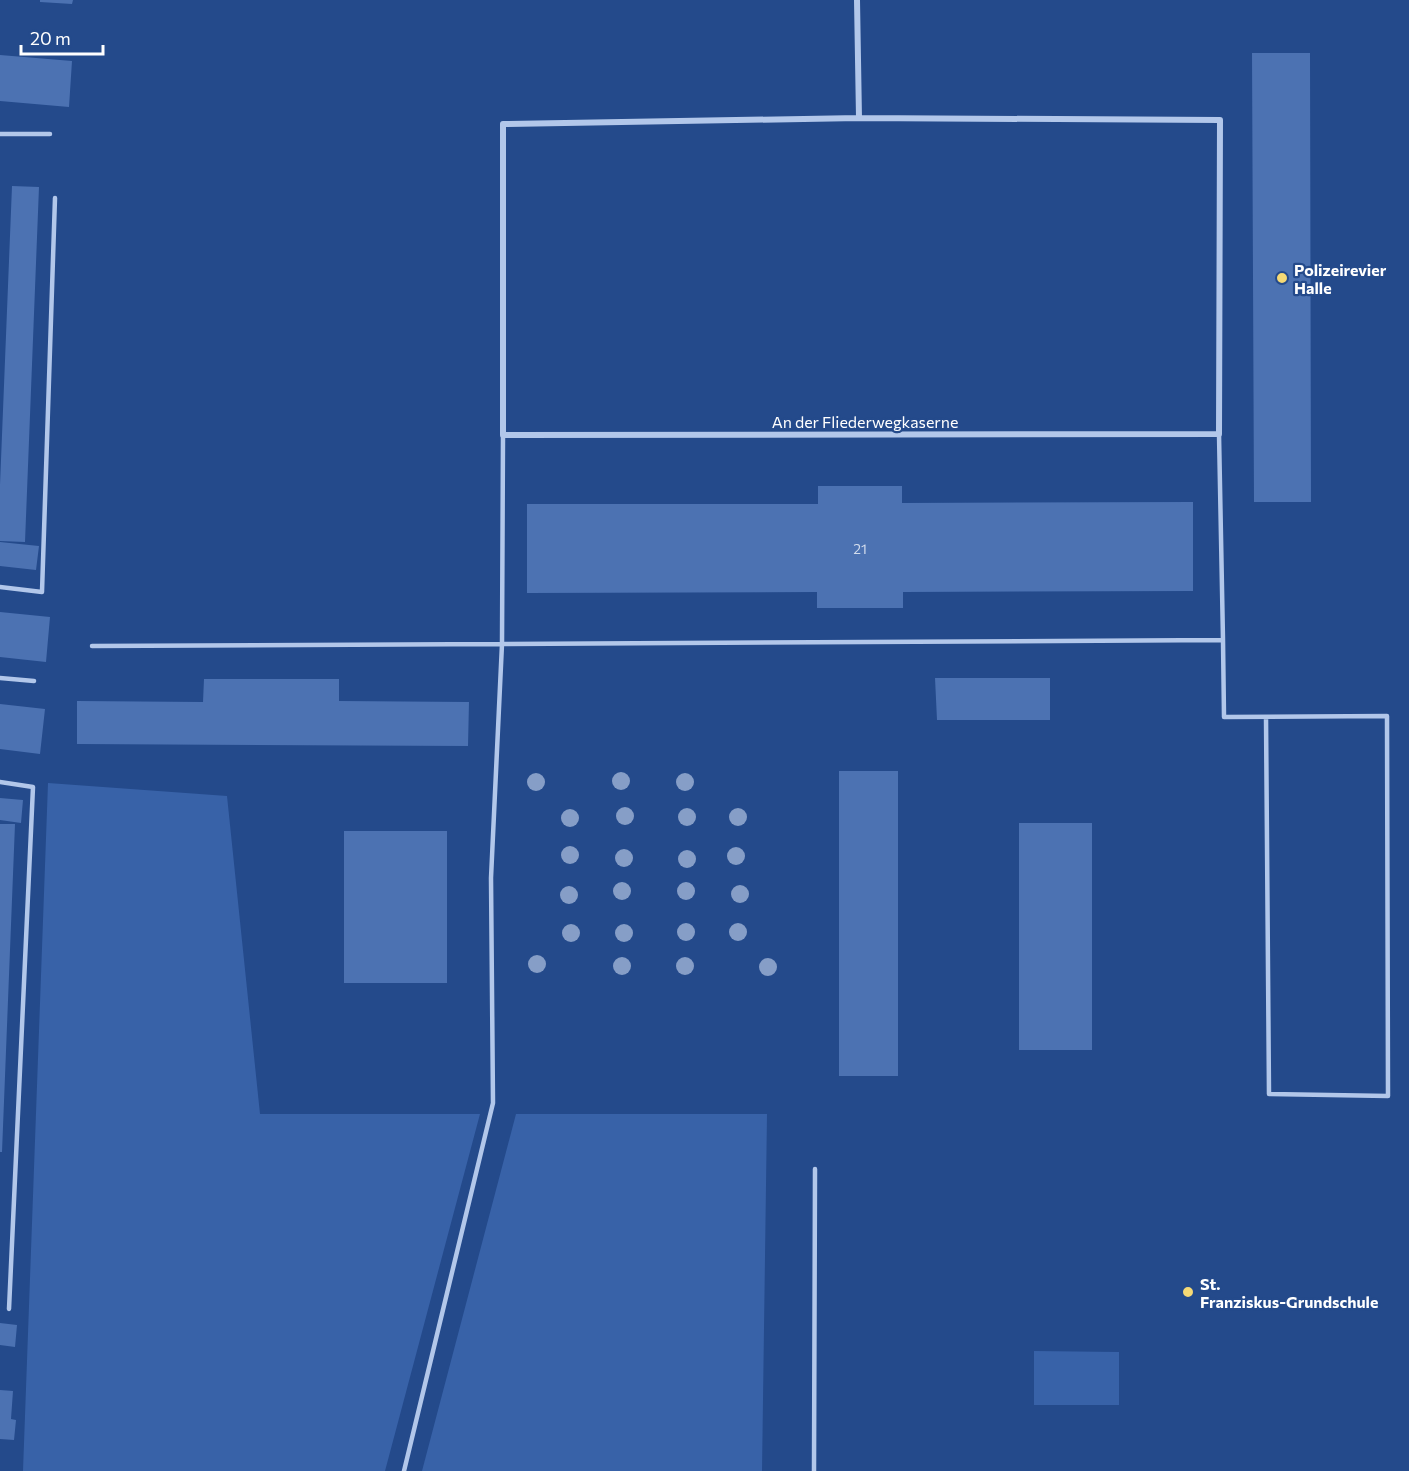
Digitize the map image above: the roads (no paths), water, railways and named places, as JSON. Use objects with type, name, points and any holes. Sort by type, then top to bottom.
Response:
[{"type":"street","points":[[857,0],[859,118]]},
{"type":"street","points":[[502,435],[502,124],[859,118],[1220,120],[1219,434]]},
{"type":"street","name":"An der Fliederwegkaserne","points":[[502,435],[1219,434]]},
{"type":"lane","points":[[0,134],[50,134]]},
{"type":"lane","points":[[0,588],[42,592],[55,198]]},
{"type":"lane","points":[[1219,434],[1224,717],[1387,716],[1389,1096],[1269,1094],[1266,717]]},
{"type":"lane","points":[[404,1471],[493,1103],[491,878],[502,644],[502,435]]},
{"type":"lane","points":[[92,646],[1224,640]]},
{"type":"lane","points":[[0,678],[34,681]]},
{"type":"lane","points":[[0,782],[33,787],[9,1309]]},
{"type":"lane","points":[[814,1471],[815,1168]]},
{"type":"place","name":"Polizeirevier Halle","points":[[1282,278]]},
{"type":"place","name":"St. Franziskus-Grundschule","points":[[1188,1292]]}]
